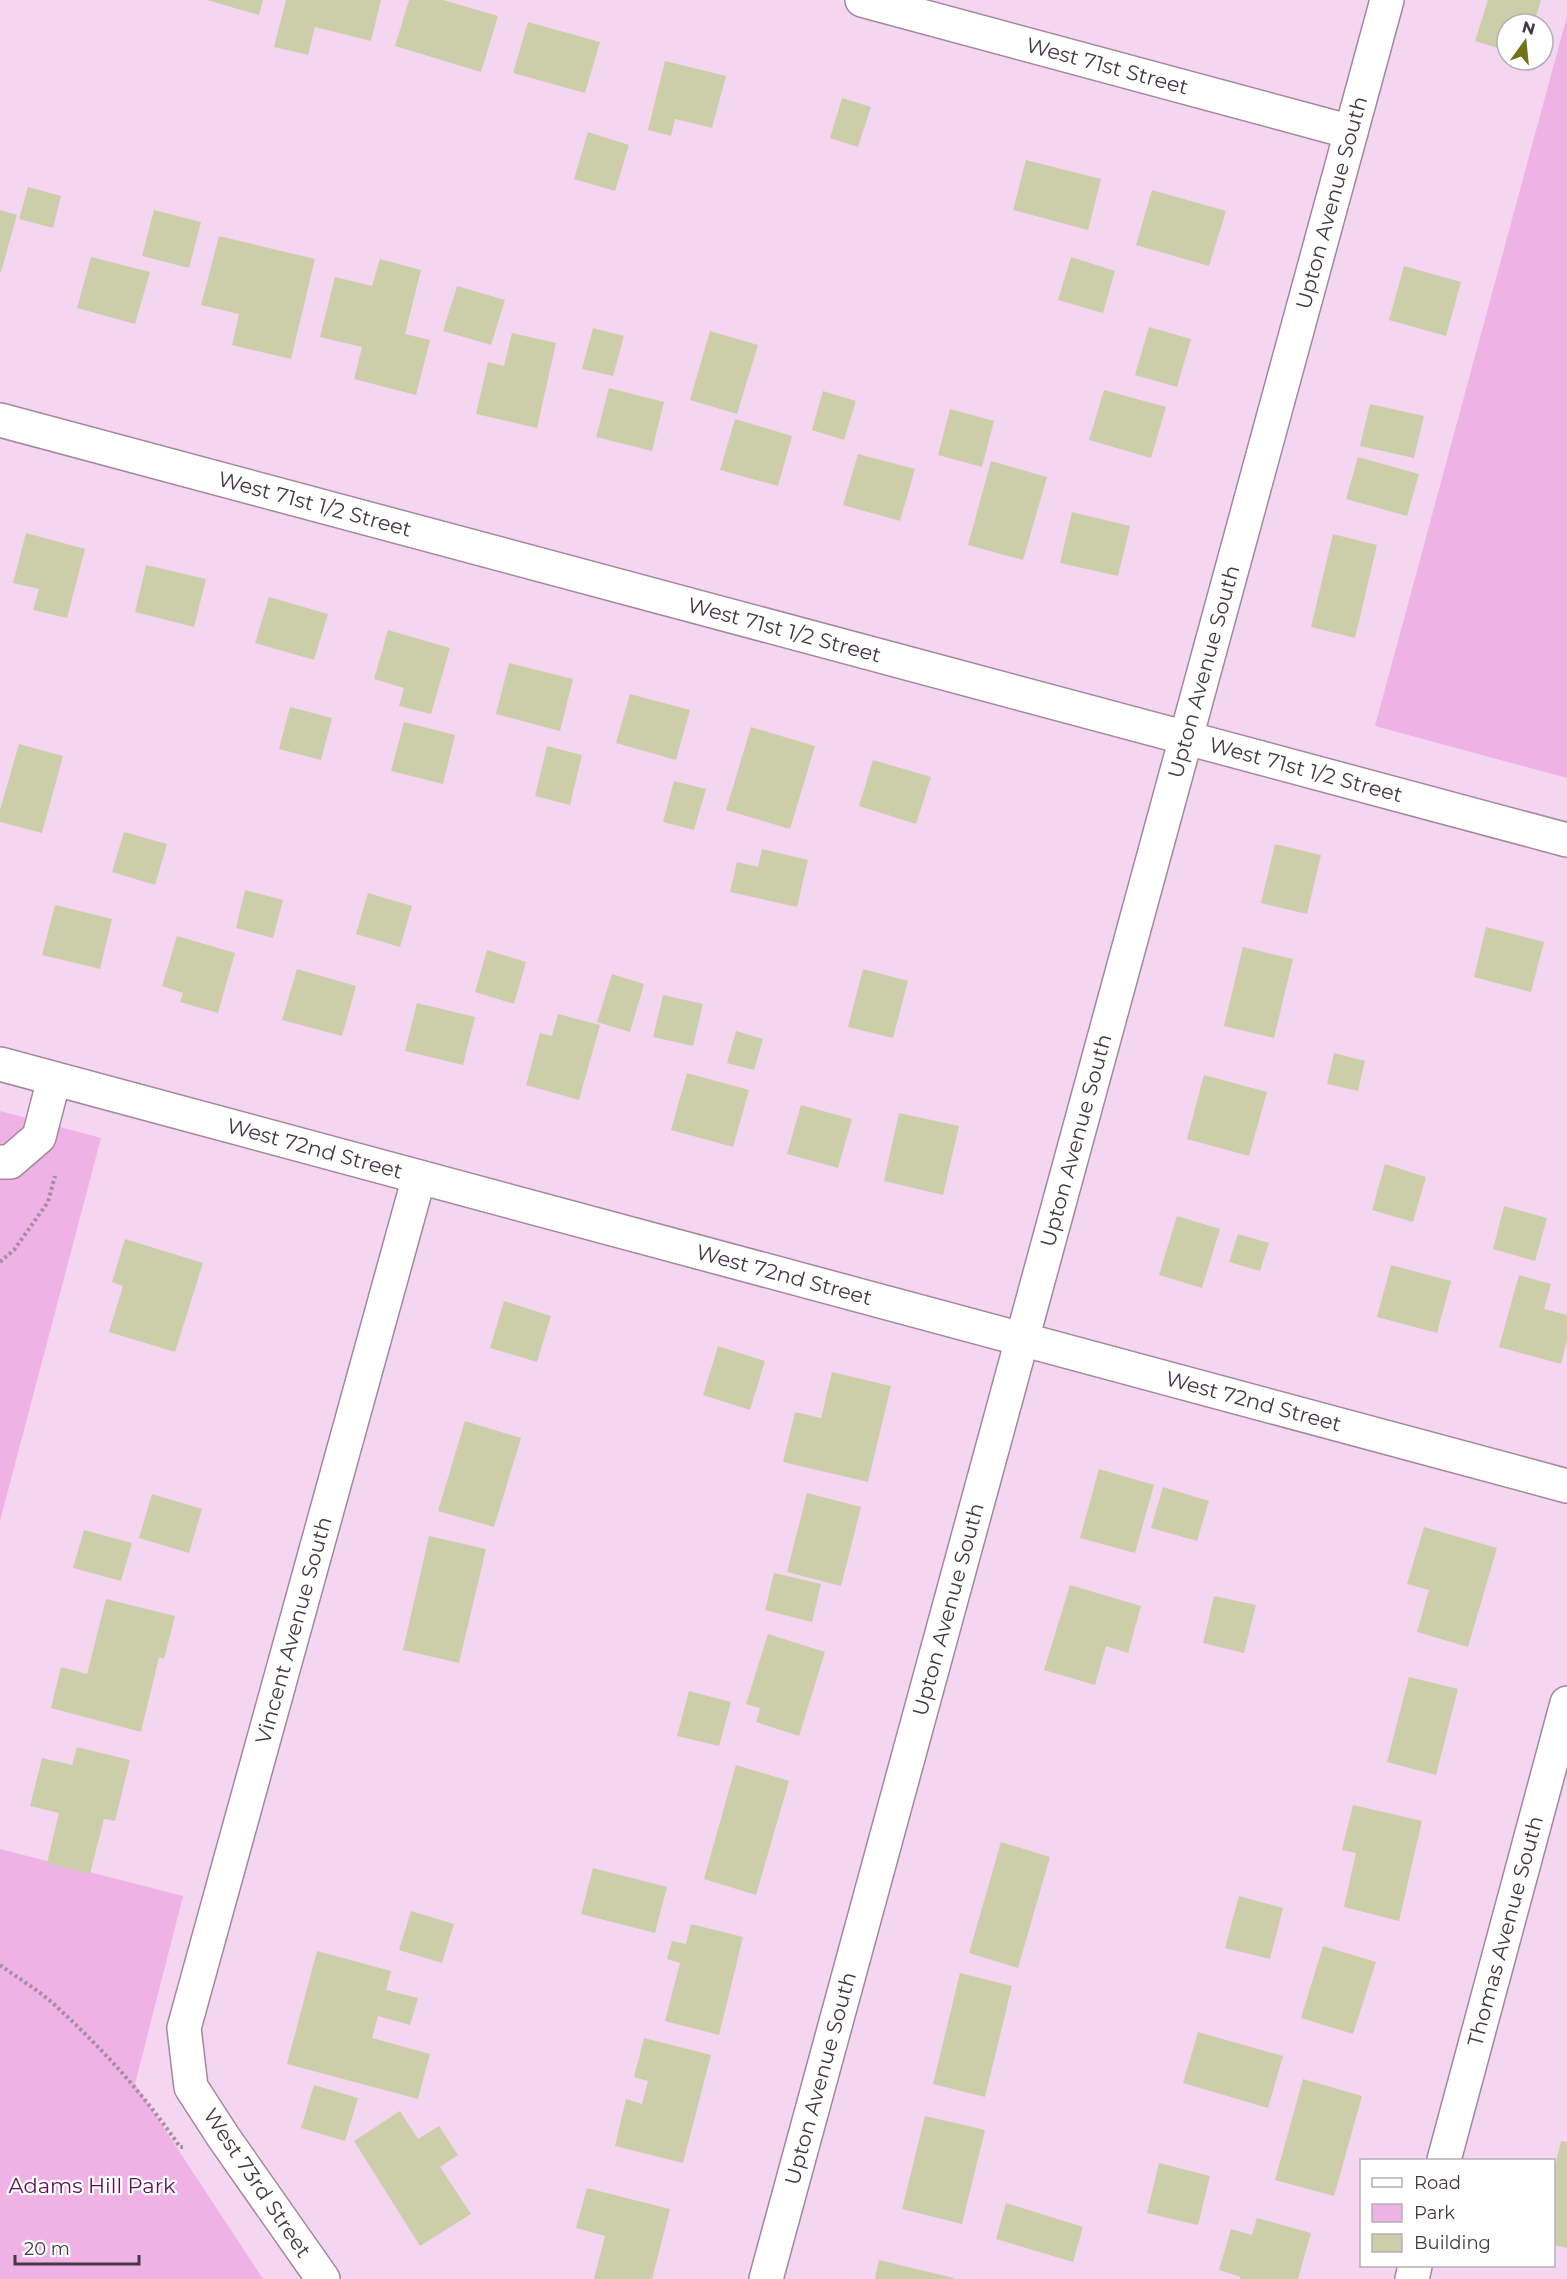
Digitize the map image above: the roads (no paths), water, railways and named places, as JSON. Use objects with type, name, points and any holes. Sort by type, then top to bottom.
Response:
[{"type":"street","name":"West 71st Street","points":[[862,0],[1351,132]]},
{"type":"street","name":"Upton Avenue South","points":[[766,2279],[1387,0]]},
{"type":"street","name":"West 71st 1/2 Street","points":[[0,420],[1567,840]]},
{"type":"street","name":"West 72nd Street","points":[[0,1064],[1567,1486]]},
{"type":"street","points":[[0,1162],[10,1162],[39,1137],[54,1079]]},
{"type":"street","name":"Vincent Avenue South","points":[[191,2086],[184,2028],[418,1176]]},
{"type":"street","name":"Thomas Avenue South","points":[[1444,2159],[1567,1703]]},
{"type":"street","name":"West 73rd Street","points":[[191,2086],[224,2138],[323,2279]]},
{"type":"park label","name":"Adams Hill Park","points":[[92,2186]]}]
